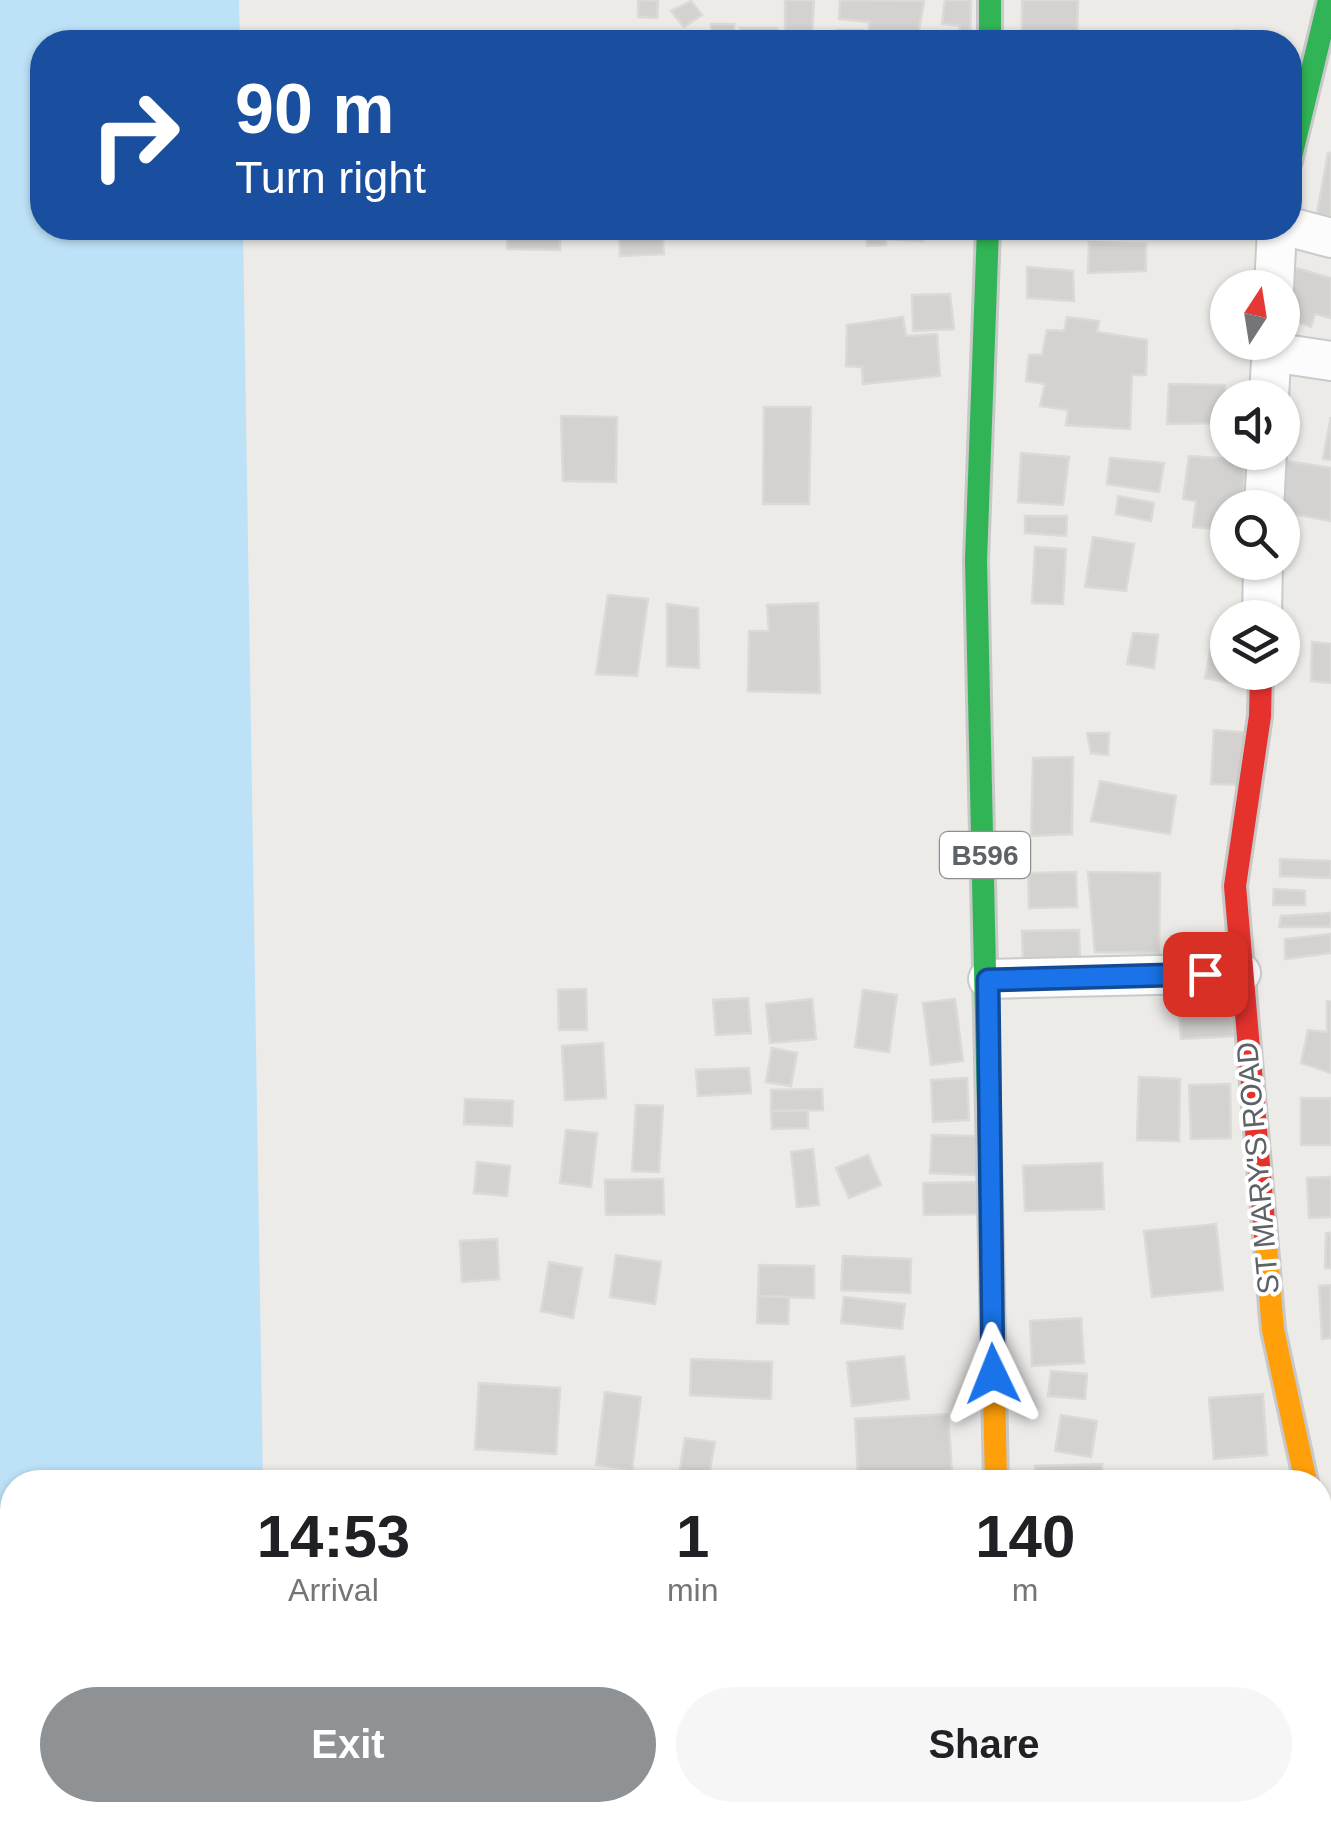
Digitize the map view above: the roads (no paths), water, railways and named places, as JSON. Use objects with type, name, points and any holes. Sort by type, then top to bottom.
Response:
[{"type":"main road","points":[[990,0],[990,30]]},
{"type":"main road","points":[[1302,111],[1329,0]]},
{"type":"main road","name":"B596","points":[[988,240],[976,562],[996,1470]]},
{"type":"main road","name":"ST MARY'S ROAD","points":[[1261,690],[1235,886],[1272,1330],[1303,1470]]},
{"type":"street","points":[[1302,230],[1331,238]]},
{"type":"street","points":[[1275,270],[1276,240]]},
{"type":"street","points":[[1300,354],[1331,361]]},
{"type":"street","points":[[988,980],[1241,973]]},
{"type":"water","points":[[0,0],[239,0],[240,30],[30,30],[30,240],[243,240],[263,1470],[0,1470]]}]
